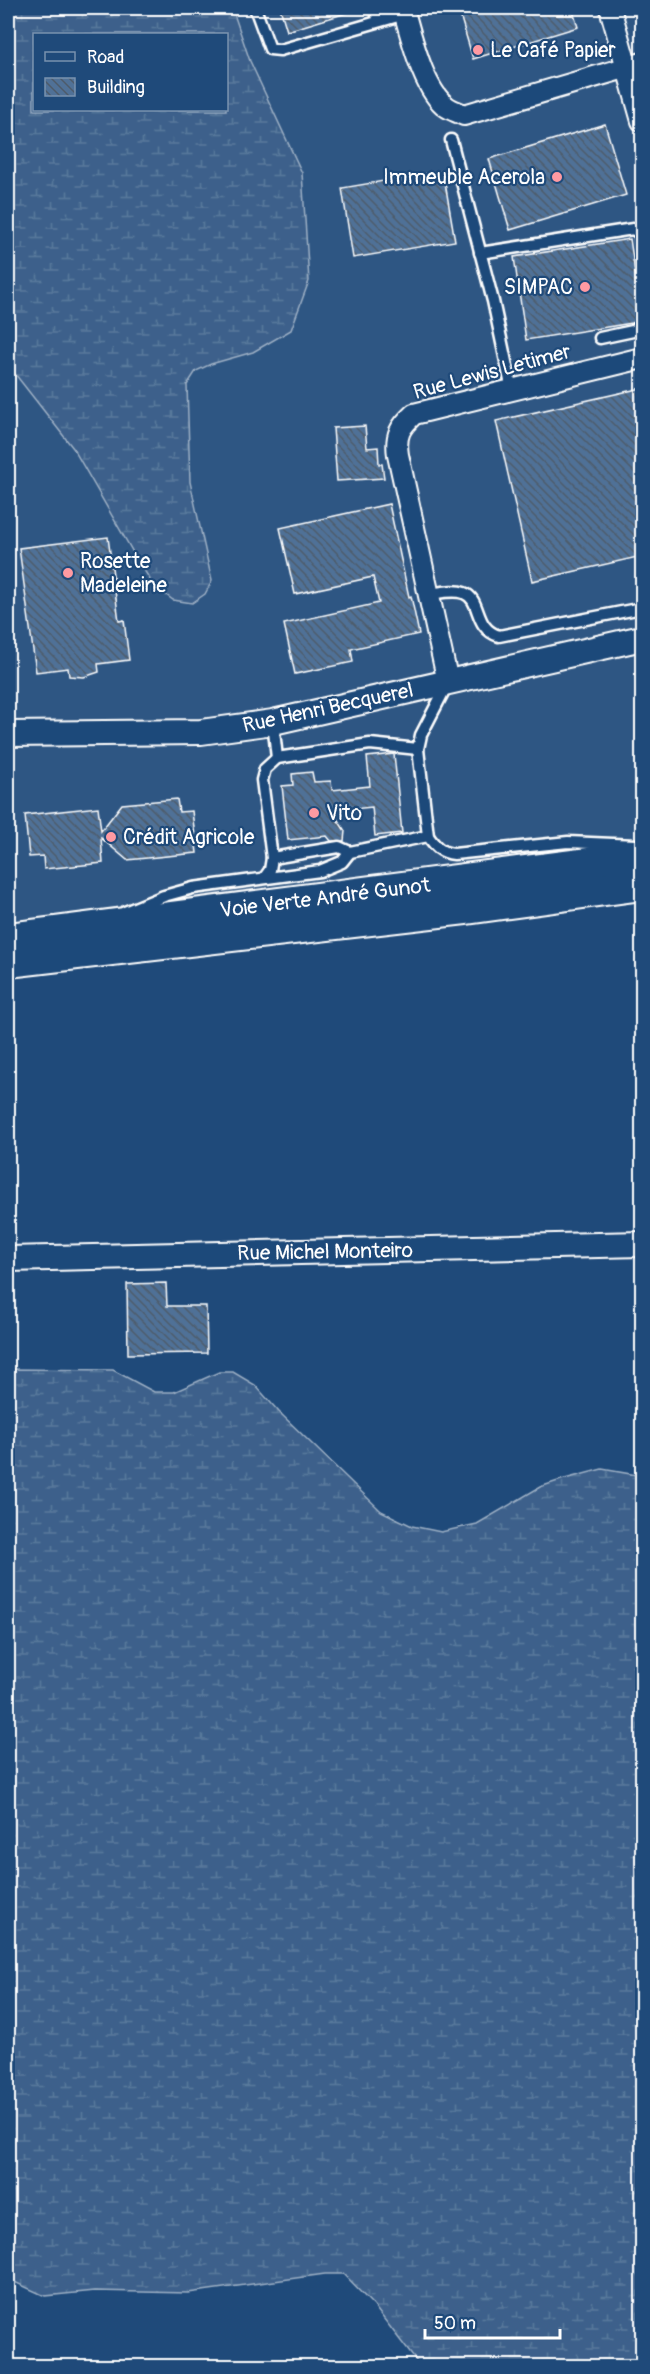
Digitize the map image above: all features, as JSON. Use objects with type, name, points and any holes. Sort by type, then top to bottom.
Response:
[{"type":"main road","name":"Voie Verte André Gunot","points":[[8,939],[642,857]]},
{"type":"main road","name":"Voie Verte André Gunot","points":[[8,961],[465,908],[642,884]]},
{"type":"street","points":[[610,8],[635,65],[642,121]]},
{"type":"street","points":[[404,11],[430,86],[446,106],[464,115],[635,65]]},
{"type":"street","name":"Rue Lewis Letimer","points":[[448,682],[398,455],[396,443],[398,431],[414,414],[642,358]]},
{"type":"street","name":"Rue Henri Becquerel","points":[[8,734],[201,732],[273,722],[642,638]]},
{"type":"street","name":"Rue Michel Monteiro","points":[[8,1259],[642,1244]]},
{"type":"lane","points":[[255,8],[270,49],[280,50],[379,21],[404,11]]},
{"type":"lane","points":[[375,8],[379,21]]},
{"type":"lane","points":[[451,140],[512,390]]},
{"type":"lane","points":[[480,253],[633,229],[639,234],[642,248]]},
{"type":"lane","points":[[600,338],[633,331],[642,326]]},
{"type":"lane","points":[[429,594],[463,592],[474,603],[484,627],[490,633],[499,636],[642,608]]},
{"type":"lane","points":[[448,682],[422,735],[418,749],[428,836],[436,847],[445,853],[454,854],[568,842],[642,845]]},
{"type":"lane","points":[[273,722],[277,758]]},
{"type":"lane","points":[[265,877],[270,870],[272,858],[262,780],[265,769],[277,758],[370,744],[418,749]]},
{"type":"lane","points":[[272,858],[339,847],[350,852],[428,836]]},
{"type":"lane","points":[[82,929],[164,896],[194,888],[320,871],[342,862],[350,852]]},
{"type":"shaded area","points":[[232,8],[642,8],[642,900],[8,971],[8,365],[73,448],[134,554],[173,600],[192,603],[205,594],[212,581],[190,482],[187,385],[196,371],[211,364],[253,352],[309,281],[302,173],[250,61]]},
{"type":"green space","points":[[8,8],[232,8],[250,61],[302,173],[309,281],[291,330],[253,352],[211,364],[196,371],[187,385],[190,482],[212,581],[205,594],[192,603],[173,600],[154,586],[73,448],[8,365]]},
{"type":"green space","points":[[8,1369],[113,1370],[154,1392],[174,1392],[219,1372],[233,1372],[255,1385],[279,1412],[381,1511],[412,1526],[441,1532],[477,1524],[540,1487],[561,1480],[602,1469],[642,1476],[642,2366],[420,2366],[374,2306],[343,2274],[325,2274],[188,2293],[95,2291],[45,2296],[10,2280],[8,2276]]},
{"type":"building","points":[[280,8],[352,8],[353,11],[287,31]]},
{"type":"building","points":[[458,8],[572,8],[578,27],[473,59]]},
{"type":"building","name":"Immeuble Acerola","points":[[605,124],[626,195],[510,230],[489,159]]},
{"type":"building","points":[[443,171],[455,241],[353,258],[342,188]]},
{"type":"building","name":"SIMPAC","points":[[630,239],[642,319],[632,323],[526,340],[514,257]]},
{"type":"building","points":[[642,388],[642,556],[532,581],[496,421]]},
{"type":"building","points":[[365,426],[367,448],[378,447],[379,464],[382,464],[384,478],[337,481],[333,428]]},
{"type":"building","points":[[389,504],[419,634],[351,649],[353,662],[295,674],[284,624],[379,603],[373,577],[295,594],[280,528]]},
{"type":"building","points":[[108,537],[119,621],[124,620],[129,660],[98,664],[99,672],[84,677],[69,676],[68,668],[36,672],[19,548]]},
{"type":"building","points":[[394,754],[402,833],[375,836],[372,807],[332,811],[345,831],[344,841],[331,841],[327,836],[288,840],[282,786],[293,785],[292,774],[312,772],[314,782],[331,781],[332,790],[370,786],[367,757]]},
{"type":"building","name":"Crédit Agricole","points":[[177,799],[179,812],[192,811],[197,853],[127,860],[101,838],[103,863],[44,869],[43,856],[29,857],[25,815],[98,807],[101,831],[122,804]]},
{"type":"building","points":[[166,1283],[167,1306],[206,1306],[207,1353],[128,1354],[127,1284]]},
{"type":"place","name":"Le Café Papier","points":[[478,50]]},
{"type":"place","name":"Immeuble Acerola","points":[[557,177]]},
{"type":"place","name":"SIMPAC","points":[[585,287]]},
{"type":"place","name":"Rosette Madeleine","points":[[68,573]]},
{"type":"place","name":"Vito","points":[[314,813]]},
{"type":"place","name":"Crédit Agricole","points":[[111,837]]}]
